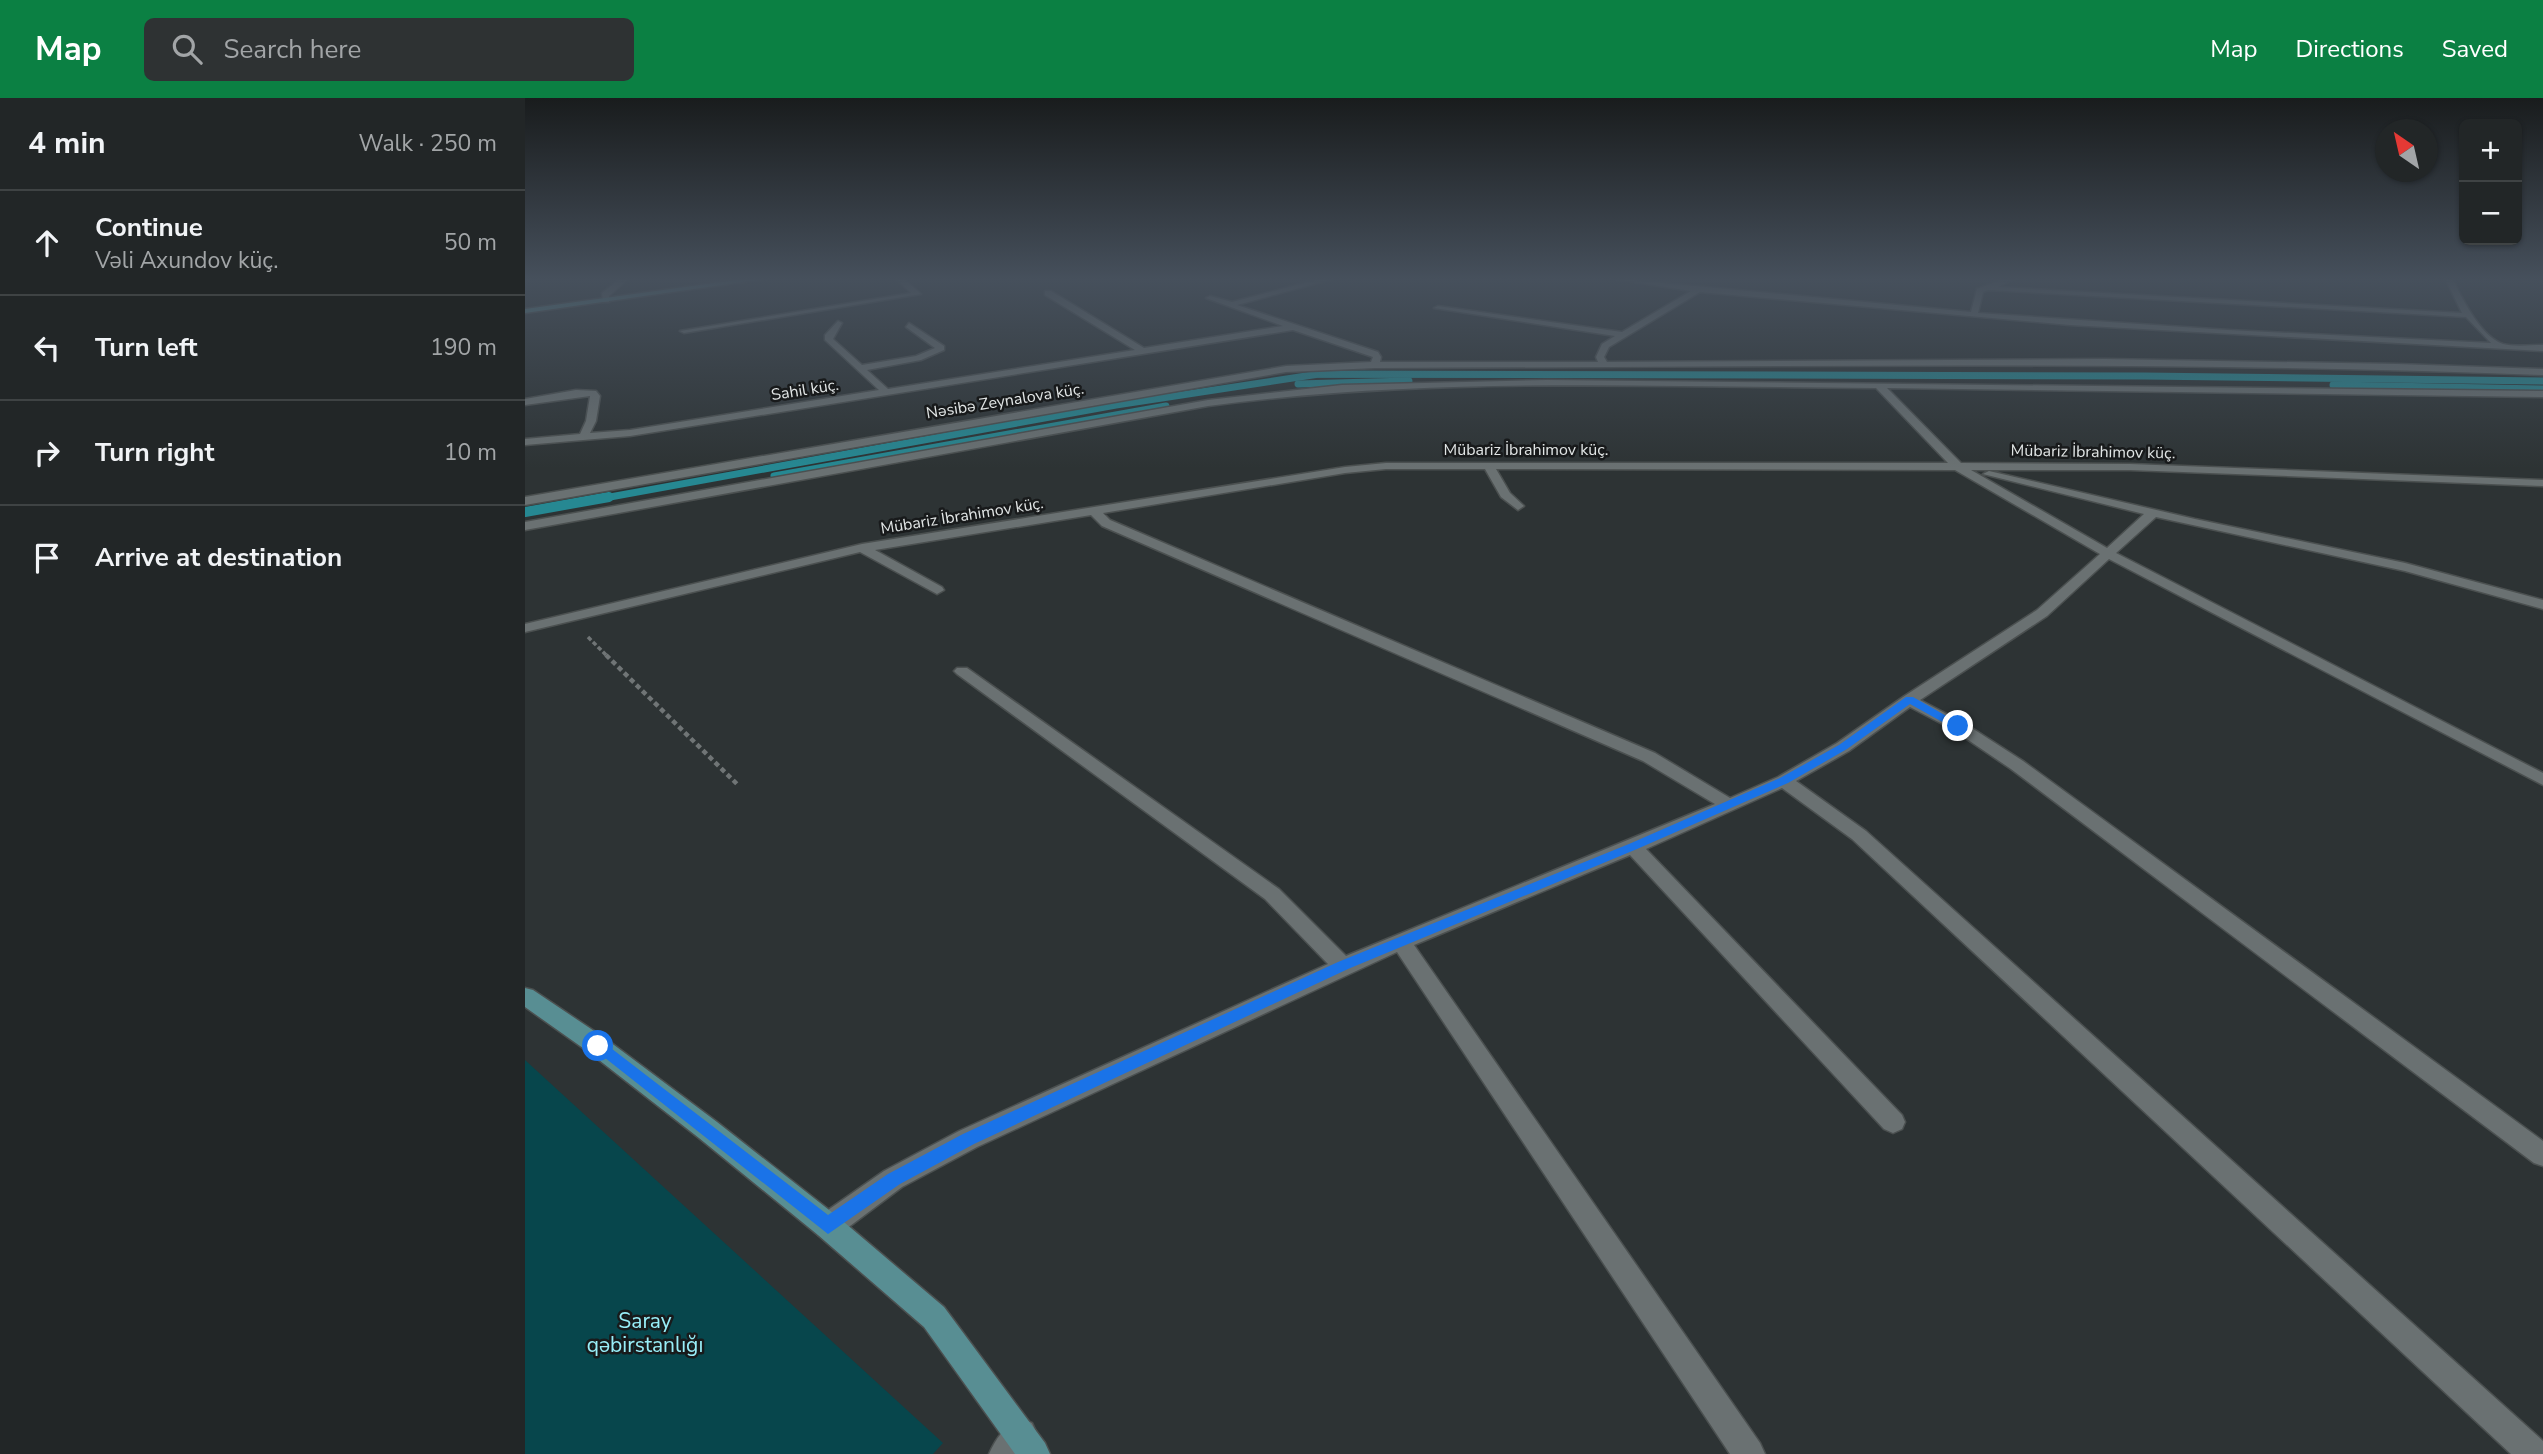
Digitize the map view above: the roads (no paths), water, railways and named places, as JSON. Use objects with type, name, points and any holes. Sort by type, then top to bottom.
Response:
[{"type":"street","points":[[830,341],[887,393]]},
{"type":"street","points":[[861,368],[918,358],[941,348],[932,341]]},
{"type":"street","points":[[1127,341],[1143,351]]},
{"type":"street","name":"Sahil küç.","points":[[525,442],[622,434],[1204,341]]},
{"type":"street","points":[[1336,341],[1375,354],[1375,365]]},
{"type":"street","points":[[1605,366],[1600,351],[1613,341]]},
{"type":"street","points":[[2422,341],[2543,348]]},
{"type":"street","points":[[2495,341],[2502,346]]},
{"type":"street","name":"Nəsibə Zeynalova küç.","points":[[525,500],[1261,372],[1375,365],[1605,366],[1877,362],[2293,364],[2543,372]]},
{"type":"street","points":[[525,526],[1270,393],[1413,385],[2238,388],[2543,394]]},
{"type":"street","points":[[1879,386],[1958,467],[2109,554],[2543,780]]},
{"type":"street","points":[[525,402],[576,393],[593,393],[595,396],[591,421],[584,436]]},
{"type":"street","name":"Mübariz İbrahimov küç.","points":[[525,628],[862,548],[1345,470],[1422,464],[2130,467],[2543,483]]},
{"type":"street","points":[[1489,466],[1505,495],[1518,506]]},
{"type":"street","points":[[1958,467],[2153,514],[2403,566],[2478,584],[2543,605]]},
{"type":"street","points":[[1095,512],[1106,523],[1649,757],[1729,805]]},
{"type":"street","points":[[828,1226],[894,1179],[968,1139],[1343,966],[1633,847],[1784,780],[1843,747],[1909,700],[2042,613],[2153,514]]},
{"type":"street","points":[[862,548],[937,590]]},
{"type":"street","points":[[962,671],[1272,894],[1343,966]]},
{"type":"street","points":[[1909,700],[1958,726],[2017,765],[2543,1155]]},
{"type":"street","points":[[1784,780],[1859,835],[2534,1454]]},
{"type":"street","points":[[1633,847],[1893,1122]]},
{"type":"street","points":[[1402,942],[1749,1454]]},
{"type":"street","points":[[525,996],[664,1096],[828,1226],[934,1317],[1020,1448]]},
{"type":"waterway","points":[[599,499],[1116,405],[1312,375]]},
{"type":"waterway","points":[[1312,375],[1732,375]]},
{"type":"waterway","points":[[1312,375],[1732,375]]},
{"type":"waterway","points":[[1732,375],[1849,375]]},
{"type":"waterway","points":[[1732,375],[2543,381]]},
{"type":"waterway","points":[[1298,384],[1409,381]]},
{"type":"waterway","points":[[2333,385],[2543,389]]},
{"type":"waterway","points":[[774,476],[1166,406]]},
{"type":"waterway","points":[[525,512],[609,497]]},
{"type":"park label","name":"Saray qəbirstanlığı","points":[[645,1333]]}]
